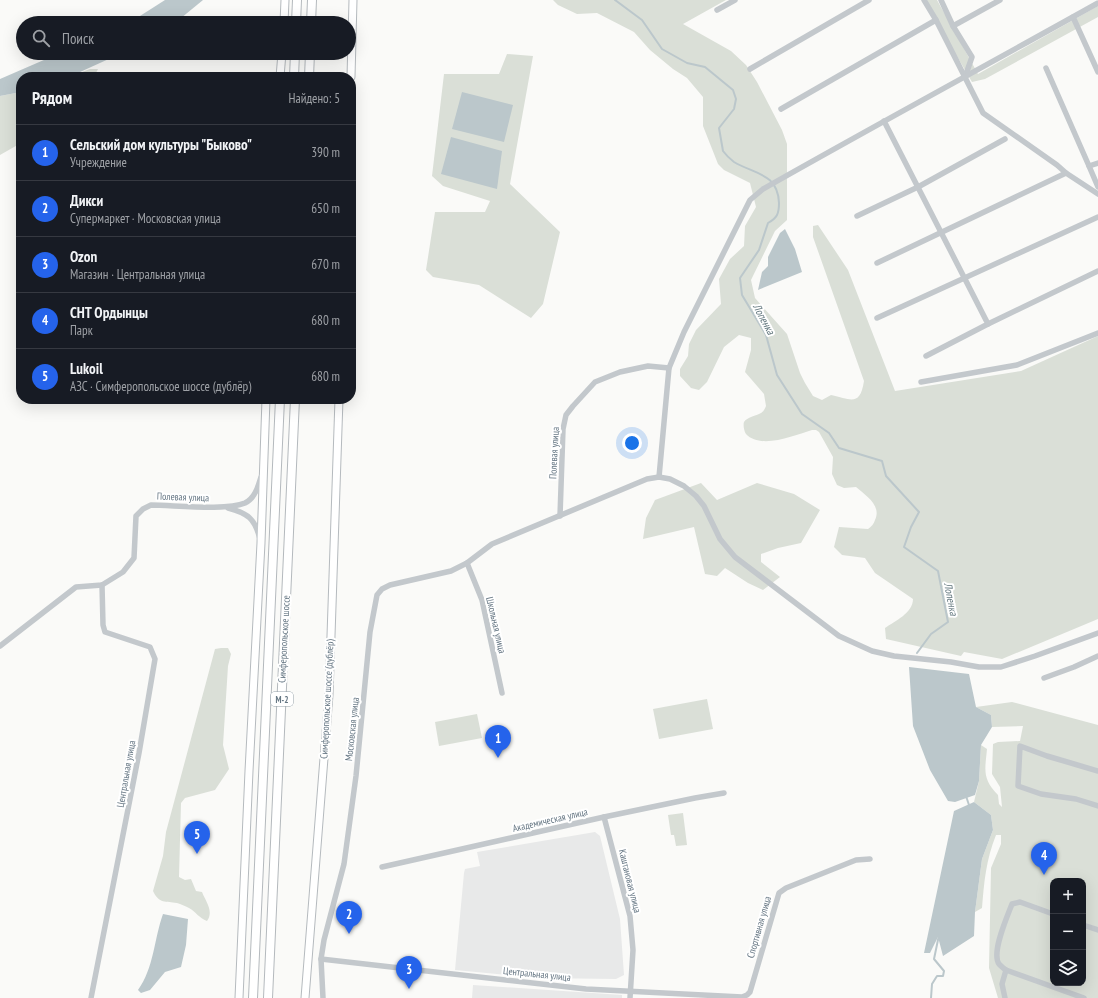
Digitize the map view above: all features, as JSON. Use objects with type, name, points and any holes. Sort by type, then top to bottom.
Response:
[{"type":"highway","points":[[296,16],[297,0]]},
{"type":"highway","points":[[311,16],[312,0]]},
{"type":"highway","points":[[294,72],[295,60]]},
{"type":"highway","points":[[309,72],[310,60]]},
{"type":"highway","name":"Симферопольское шоссе","points":[[253,998],[280,404]]},
{"type":"highway","name":"Симферопольское шоссе","points":[[268,998],[295,404]]},
{"type":"main road","points":[[353,0],[353,16]]},
{"type":"main road","points":[[284,16],[285,3]]},
{"type":"main road","points":[[280,72],[281,60]]},
{"type":"main road","points":[[351,60],[351,72]]},
{"type":"main road","points":[[239,998],[261,543],[266,404]]},
{"type":"main road","name":"Симферопольское шоссе (дублёр)","points":[[305,998],[329,695],[339,404]]},
{"type":"street","points":[[717,10],[735,0]]},
{"type":"street","points":[[750,69],[869,0]]},
{"type":"street","points":[[924,0],[936,20],[984,113],[1066,173],[1098,194]]},
{"type":"street","points":[[941,0],[953,26],[972,57],[965,77]]},
{"type":"street","points":[[953,26],[1000,0]]},
{"type":"street","points":[[1098,3],[763,189],[750,200],[684,332],[669,368],[659,477],[670,479],[684,486],[696,496],[704,506],[720,538],[735,557],[839,636],[872,651],[894,656],[951,662],[980,667],[1001,667],[1098,633]]},
{"type":"street","points":[[1072,17],[1098,72]]},
{"type":"street","points":[[781,109],[936,20]]},
{"type":"street","points":[[1046,68],[1098,187]]},
{"type":"street","points":[[884,121],[988,324]]},
{"type":"street","points":[[857,216],[918,187],[1005,139]]},
{"type":"street","points":[[1089,166],[1098,162]]},
{"type":"street","points":[[877,263],[1066,173]]},
{"type":"street","points":[[877,318],[1098,217]]},
{"type":"street","points":[[926,356],[988,324],[1098,271]]},
{"type":"street","points":[[921,382],[1017,365],[1098,333]]},
{"type":"street","name":"Полевая улица","points":[[560,516],[563,429],[566,415],[572,406],[595,382],[620,372],[648,366],[669,368]]},
{"type":"street","name":"Полевая улица","points":[[102,585],[122,572],[134,558],[136,516],[143,509],[151,505],[222,507],[236,506],[246,503],[254,496],[263,470]]},
{"type":"street","name":"Московская улица","points":[[323,998],[321,959],[324,940],[344,864],[356,776],[370,632],[377,595],[382,589],[390,585],[451,571],[467,563],[492,544],[647,479],[659,477]]},
{"type":"street","name":"Полевая улица","points":[[222,507],[244,513],[252,519],[257,528],[261,543]]},
{"type":"street","name":"Школьная улица","points":[[467,563],[482,600],[502,693]]},
{"type":"street","points":[[0,646],[76,587],[102,585]]},
{"type":"street","name":"Центральная улица","points":[[91,998],[139,753],[155,659],[150,647],[105,632],[103,625],[102,585]]},
{"type":"street","points":[[1044,678],[1098,656]]},
{"type":"street","points":[[1098,771],[1047,756],[1020,746],[1018,786],[1041,794],[1076,799],[1098,806]]},
{"type":"street","name":"Академическая улица","points":[[382,868],[604,817],[724,793]]},
{"type":"street","name":"Каштановая улица","points":[[604,817],[630,916],[633,950],[630,995]]},
{"type":"street","name":"Спортивная улица","points":[[750,992],[779,893],[786,888],[856,860],[870,859]]},
{"type":"street","points":[[1050,913],[1020,902],[1012,904],[1000,936],[997,955],[999,964],[1006,970],[1084,998]]},
{"type":"street","points":[[1086,926],[1098,930]]},
{"type":"street","name":"Центральная улица","points":[[321,959],[630,995],[742,997],[750,992]]},
{"type":"street","points":[[1005,998],[1002,984],[1006,970]]},
{"type":"shaded area","points":[[165,0],[203,0],[184,16],[140,16]]},
{"type":"shaded area","points":[[553,0],[726,0],[683,24],[731,51],[746,65],[757,82],[782,130],[787,144],[787,220],[775,231],[751,280],[755,298],[787,334],[800,373],[813,396],[822,400],[831,395],[854,399],[860,394],[864,381],[813,237],[813,226],[818,225],[848,270],[895,391],[1021,371],[1098,336],[1098,619],[1002,659],[964,652],[961,656],[886,639],[885,628],[907,612],[913,599],[875,573],[865,558],[842,555],[834,547],[839,527],[868,529],[871,526],[877,515],[874,505],[868,497],[856,487],[844,488],[837,485],[832,474],[833,457],[819,432],[816,430],[788,438],[769,441],[752,439],[746,434],[744,428],[745,420],[762,413],[766,406],[764,394],[745,372],[751,350],[751,338],[739,335],[724,347],[707,382],[699,390],[691,388],[680,376],[680,369],[688,356],[689,344],[696,330],[721,304],[719,279],[730,259],[744,246],[745,226],[756,207],[750,183],[724,170],[718,164],[703,126],[703,97],[687,78],[673,69],[650,50],[634,32],[597,13],[577,14],[558,5]]},
{"type":"shaded area","points":[[924,0],[937,0],[978,74],[1098,6],[1098,17],[985,79],[972,82]]},
{"type":"shaded area","points":[[507,54],[533,56],[510,184],[560,232],[543,304],[531,318],[479,285],[433,277],[426,270],[435,212],[485,212],[490,201],[443,186],[432,176],[444,74],[499,74]]},
{"type":"shaded area","points":[[44,60],[107,60],[80,72],[16,72]]},
{"type":"shaded area","points":[[90,69],[98,69],[96,72],[82,72]]},
{"type":"shaded area","points":[[16,72],[16,93],[0,96],[0,79]]},
{"type":"shaded area","points":[[462,92],[513,105],[504,142],[452,129]]},
{"type":"shaded area","points":[[16,93],[16,146],[0,155],[0,96]]},
{"type":"shaded area","points":[[451,137],[502,151],[497,189],[441,174]]},
{"type":"shaded area","points":[[785,229],[795,249],[802,272],[758,290],[762,272],[768,266],[768,257],[780,233]]},
{"type":"shaded area","points":[[701,483],[717,500],[757,483],[794,494],[820,510],[801,543],[778,548],[761,554],[761,562],[780,577],[763,590],[748,583],[725,568],[717,576],[705,574],[694,527],[643,539],[646,518],[655,500]]},
{"type":"shaded area","points":[[228,648],[231,654],[228,666],[223,745],[229,769],[215,790],[185,798],[181,803],[179,877],[185,880],[191,879],[196,891],[202,892],[210,910],[207,921],[183,905],[160,900],[153,891],[163,856],[166,832],[215,649]]},
{"type":"shaded area","points":[[909,667],[969,674],[976,707],[991,715],[992,727],[981,745],[979,781],[975,795],[955,802],[948,801],[930,770],[913,726]]},
{"type":"shaded area","points":[[707,699],[713,729],[659,739],[653,709]]},
{"type":"shaded area","points":[[1012,702],[1098,725],[1098,998],[998,998],[989,968],[991,868],[1001,844],[1001,835],[996,835],[990,853],[982,908],[975,912],[982,859],[993,830],[991,815],[974,802],[979,781],[981,745],[987,749],[985,769],[987,779],[998,795],[999,804],[1002,807],[1000,787],[992,774],[993,744],[998,742],[1020,741],[1023,726],[992,727],[991,715],[976,707]]},
{"type":"shaded area","points":[[477,714],[482,738],[439,746],[435,722]]},
{"type":"shaded area","points":[[974,802],[991,815],[993,830],[982,859],[975,912],[974,936],[943,956],[938,937],[930,953],[924,953],[954,811]]},
{"type":"shaded area","points":[[683,813],[687,845],[676,846],[674,835],[671,835],[668,815]]},
{"type":"shaded area","points":[[595,832],[600,836],[620,919],[624,975],[616,979],[538,978],[455,970],[464,873],[465,869],[480,866],[477,852]]},
{"type":"shaded area","points":[[163,914],[188,919],[186,945],[181,967],[165,972],[150,990],[141,993],[138,990],[151,963]]},
{"type":"shaded area","points":[[473,985],[622,995],[622,998],[472,998]]},
{"type":"waterway","name":"Лопенка","points":[[615,0],[642,20],[662,49],[687,63],[705,67],[733,90],[736,99],[734,109],[719,128],[723,151],[734,162],[757,172],[770,180],[778,193],[779,203],[777,215],[768,223],[759,250],[740,278],[742,295],[766,335],[777,375],[802,414],[829,433],[839,448],[882,461],[886,476],[919,512],[911,527],[904,547],[938,571],[948,622],[931,634],[917,653]]},
{"type":"waterway","name":"Лопенка","points":[[966,796],[969,805]]},
{"type":"waterway","name":"Лопенка","points":[[931,998],[932,984],[937,976],[943,976],[944,971],[934,959],[939,935]]},
{"type":"place","name":"Сельский дом культуры \"Быково\"","points":[[498,758]]},
{"type":"place","name":"Lukoil","points":[[197,854]]},
{"type":"place","name":"СНТ Ордынцы","points":[[1044,875]]},
{"type":"place","name":"Дикси","points":[[349,934]]},
{"type":"place","name":"Ozon","points":[[409,989]]}]
